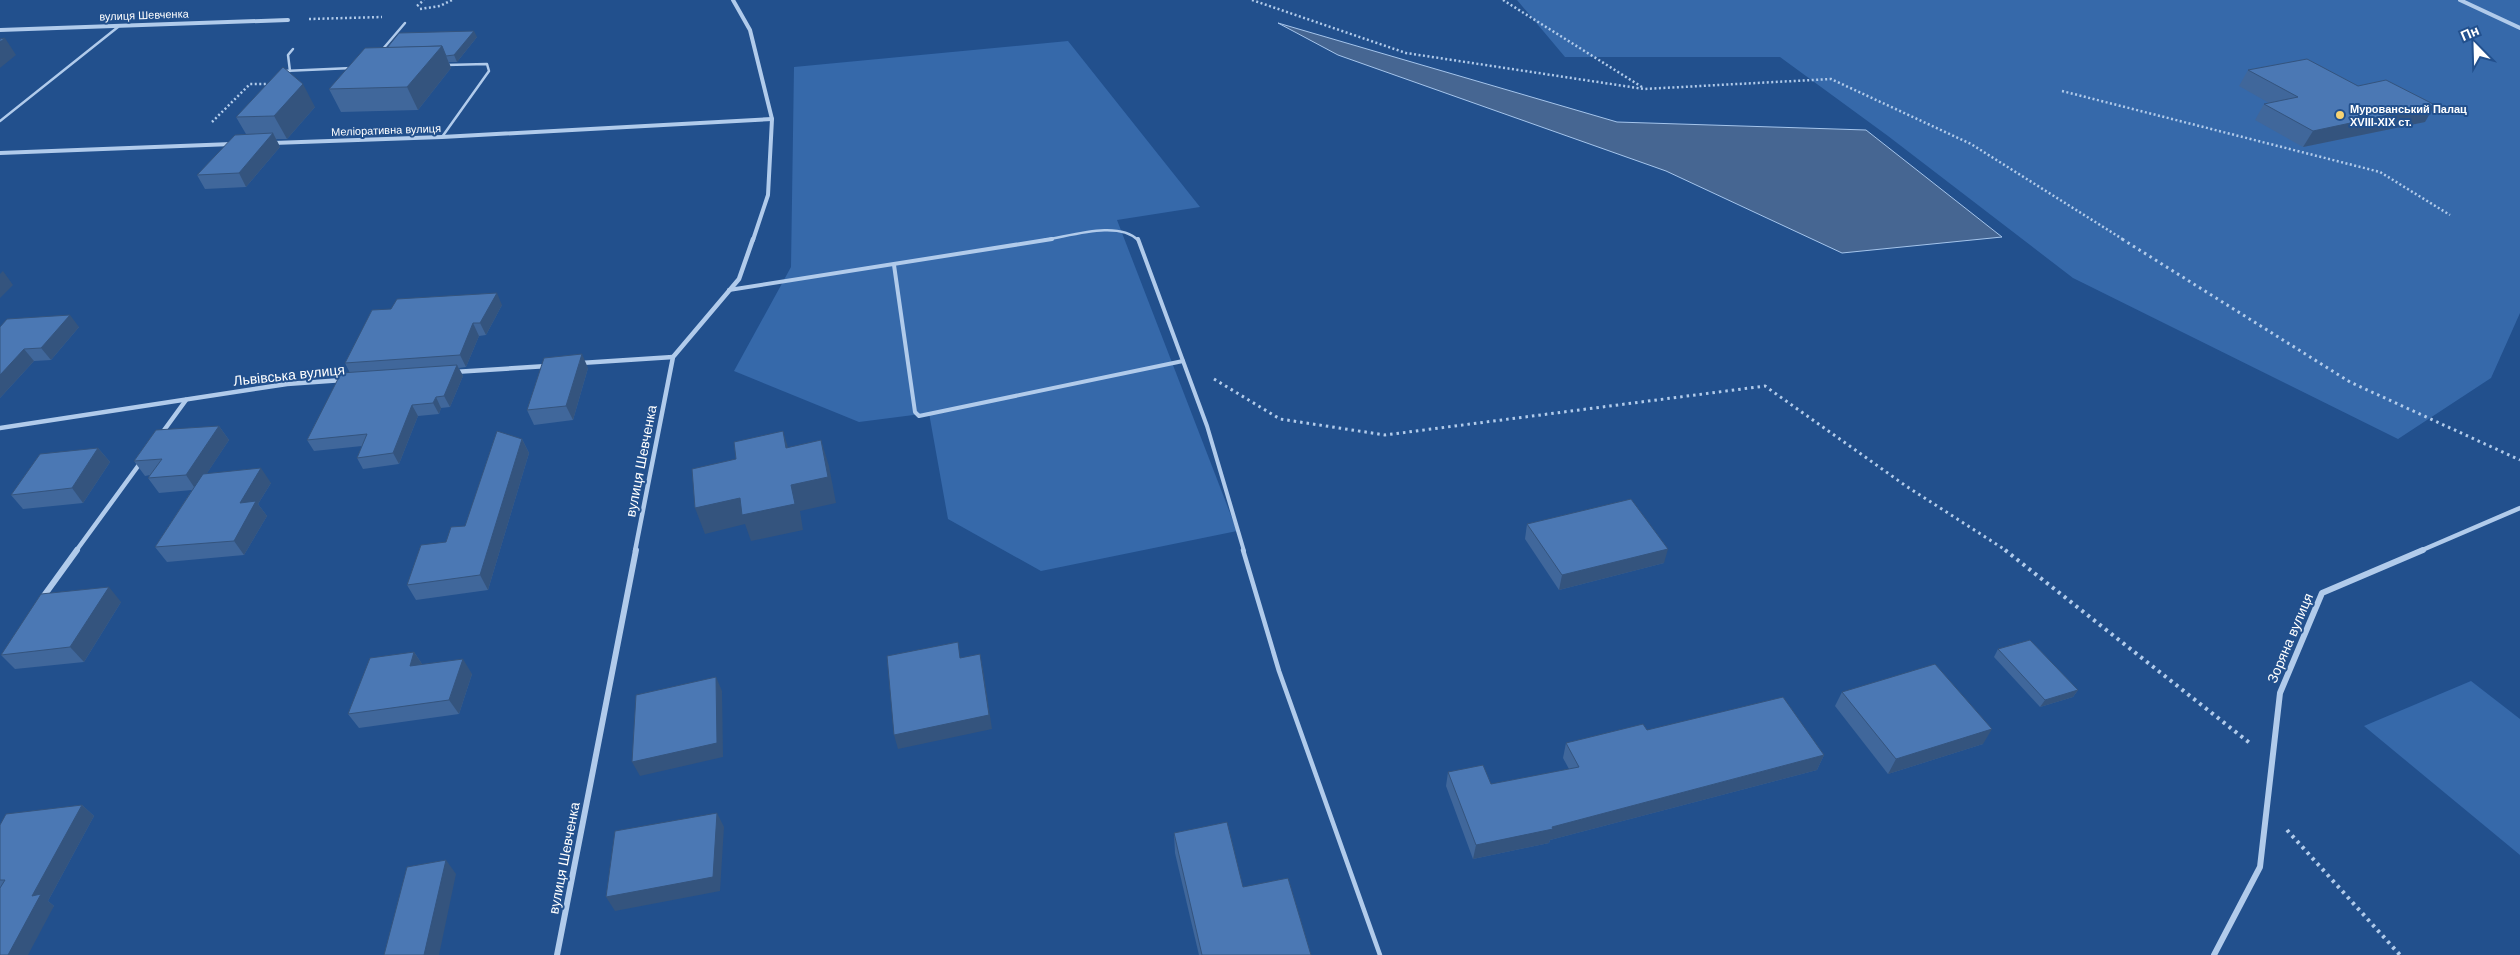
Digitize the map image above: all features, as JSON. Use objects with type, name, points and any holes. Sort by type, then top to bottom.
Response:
[{"type":"street","name":"вулиця Шевченка","points":[[557,955],[673,357],[739,279],[768,195],[772,119],[750,30],[733,0]]},
{"type":"street","points":[[2460,0],[2520,28]]},
{"type":"street","name":"вулиця Шевченка","points":[[0,30],[288,20]]},
{"type":"street","name":"Меліоративна вулиця","points":[[266,143],[442,137],[772,119]]},
{"type":"street","points":[[0,153],[237,144]]},
{"type":"street","points":[[574,364],[673,357]]},
{"type":"street","points":[[445,373],[554,365]]},
{"type":"street","name":"Львівська вулиця","points":[[0,428],[23,426],[287,384],[346,380]]},
{"type":"street","points":[[157,440],[186,400]]},
{"type":"street","points":[[41,600],[145,456]]},
{"type":"street","name":"Зоряна вулиця","points":[[2214,955],[2260,867],[2280,693],[2322,593],[2520,508]]},
{"type":"lane","points":[[380,53],[405,23]]},
{"type":"lane","points":[[0,122],[118,27]]},
{"type":"lane","points":[[290,71],[288,55],[293,49]]},
{"type":"lane","points":[[437,66],[487,64],[489,71],[442,137]]},
{"type":"lane","points":[[280,71],[358,68]]},
{"type":"lane","points":[[729,290],[1114,229],[1127,231],[1138,239],[1207,426],[1280,671],[1380,955]]},
{"type":"lane","points":[[894,265],[915,412],[919,416],[1183,361]]},
{"type":"path","points":[[413,10],[440,6],[452,0]]},
{"type":"path","points":[[1252,0],[1406,53],[1644,89],[1831,79],[1971,144],[2350,382],[2520,460]]},
{"type":"path","points":[[1503,0],[1644,89]]},
{"type":"path","points":[[288,20],[385,17]]},
{"type":"path","points":[[2062,91],[2380,172],[2450,215]]},
{"type":"path","points":[[1183,361],[1280,419],[1385,435],[1765,386],[1906,486],[2004,549],[2272,760]]},
{"type":"path","points":[[2267,807],[2400,955]]},
{"type":"shaded area","points":[[1517,0],[2520,0],[2520,313],[2491,378],[2398,439],[2073,278],[1888,136],[1780,57],[1565,57]]},
{"type":"shaded area","points":[[1278,23],[1617,122],[1866,130],[2002,237],[1842,253],[1666,171],[1338,55]]},
{"type":"shaded area","points":[[1068,41],[1200,207],[1117,220],[1237,531],[1041,571],[948,519],[929,413],[859,422],[734,371],[791,267],[794,67]]},
{"type":"shaded area","points":[[2471,681],[2520,719],[2520,855],[2364,726]]},
{"type":"building","points":[[474,31],[454,55],[446,56],[442,46],[387,48],[399,33]]},
{"type":"building","points":[[442,46],[407,87],[329,89],[365,48]]},
{"type":"building","points":[[2307,59],[2358,86],[2386,80],[2435,105],[2313,131],[2264,104],[2298,97],[2248,70]]},
{"type":"building","points":[[283,67],[303,84],[274,116],[236,117]]},
{"type":"building","points":[[273,133],[239,173],[197,175],[235,135]]},
{"type":"building","points":[[497,293],[480,323],[473,323],[460,355],[345,363],[372,310],[391,309],[397,299]]},
{"type":"building","points":[[70,315],[41,348],[24,349],[0,375],[0,327],[7,319]]},
{"type":"building","points":[[582,354],[566,406],[527,410],[544,358]]},
{"type":"building","points":[[457,365],[444,396],[436,397],[433,403],[412,405],[393,453],[357,458],[367,434],[307,440],[341,373]]},
{"type":"building","points":[[219,426],[186,475],[148,478],[162,459],[134,461],[156,430]]},
{"type":"building","points":[[497,431],[522,439],[480,575],[407,585],[421,545],[446,542],[451,527],[465,526]]},
{"type":"building","points":[[783,431],[786,448],[821,440],[828,477],[791,485],[795,504],[742,515],[740,498],[695,508],[692,469],[736,459],[734,442]]},
{"type":"building","points":[[98,448],[72,488],[11,495],[40,454]]},
{"type":"building","points":[[261,468],[240,503],[256,501],[234,541],[155,547],[203,474]]},
{"type":"building","points":[[1631,499],[1668,549],[1562,575],[1527,524]]},
{"type":"building","points":[[109,587],[70,647],[1,655],[41,594]]},
{"type":"building","points":[[2030,640],[2078,690],[2045,700],[1998,649]]},
{"type":"building","points":[[958,642],[960,658],[980,654],[989,715],[894,735],[887,656]]},
{"type":"building","points":[[414,652],[410,666],[463,659],[449,700],[348,714],[370,658]]},
{"type":"building","points":[[1935,664],[1992,729],[1896,759],[1842,692]]},
{"type":"building","points":[[716,677],[717,743],[632,762],[636,695]]},
{"type":"building","points":[[1783,697],[1824,755],[1552,827],[1553,829],[1476,845],[1448,772],[1483,765],[1491,784],[1579,767],[1566,743],[1643,724],[1647,730]]},
{"type":"building","points":[[82,805],[32,896],[41,894],[8,955],[0,955],[0,888],[5,880],[0,880],[0,825],[6,814]]},
{"type":"building","points":[[717,813],[713,877],[606,897],[615,831]]},
{"type":"building","points":[[1227,822],[1243,887],[1288,878],[1311,955],[1202,955],[1174,833]]},
{"type":"building","points":[[446,860],[424,955],[384,955],[407,867]]},
{"type":"place","name":"Мурованський Палац XVIII-XIX ст.","points":[[2340,115]]}]
